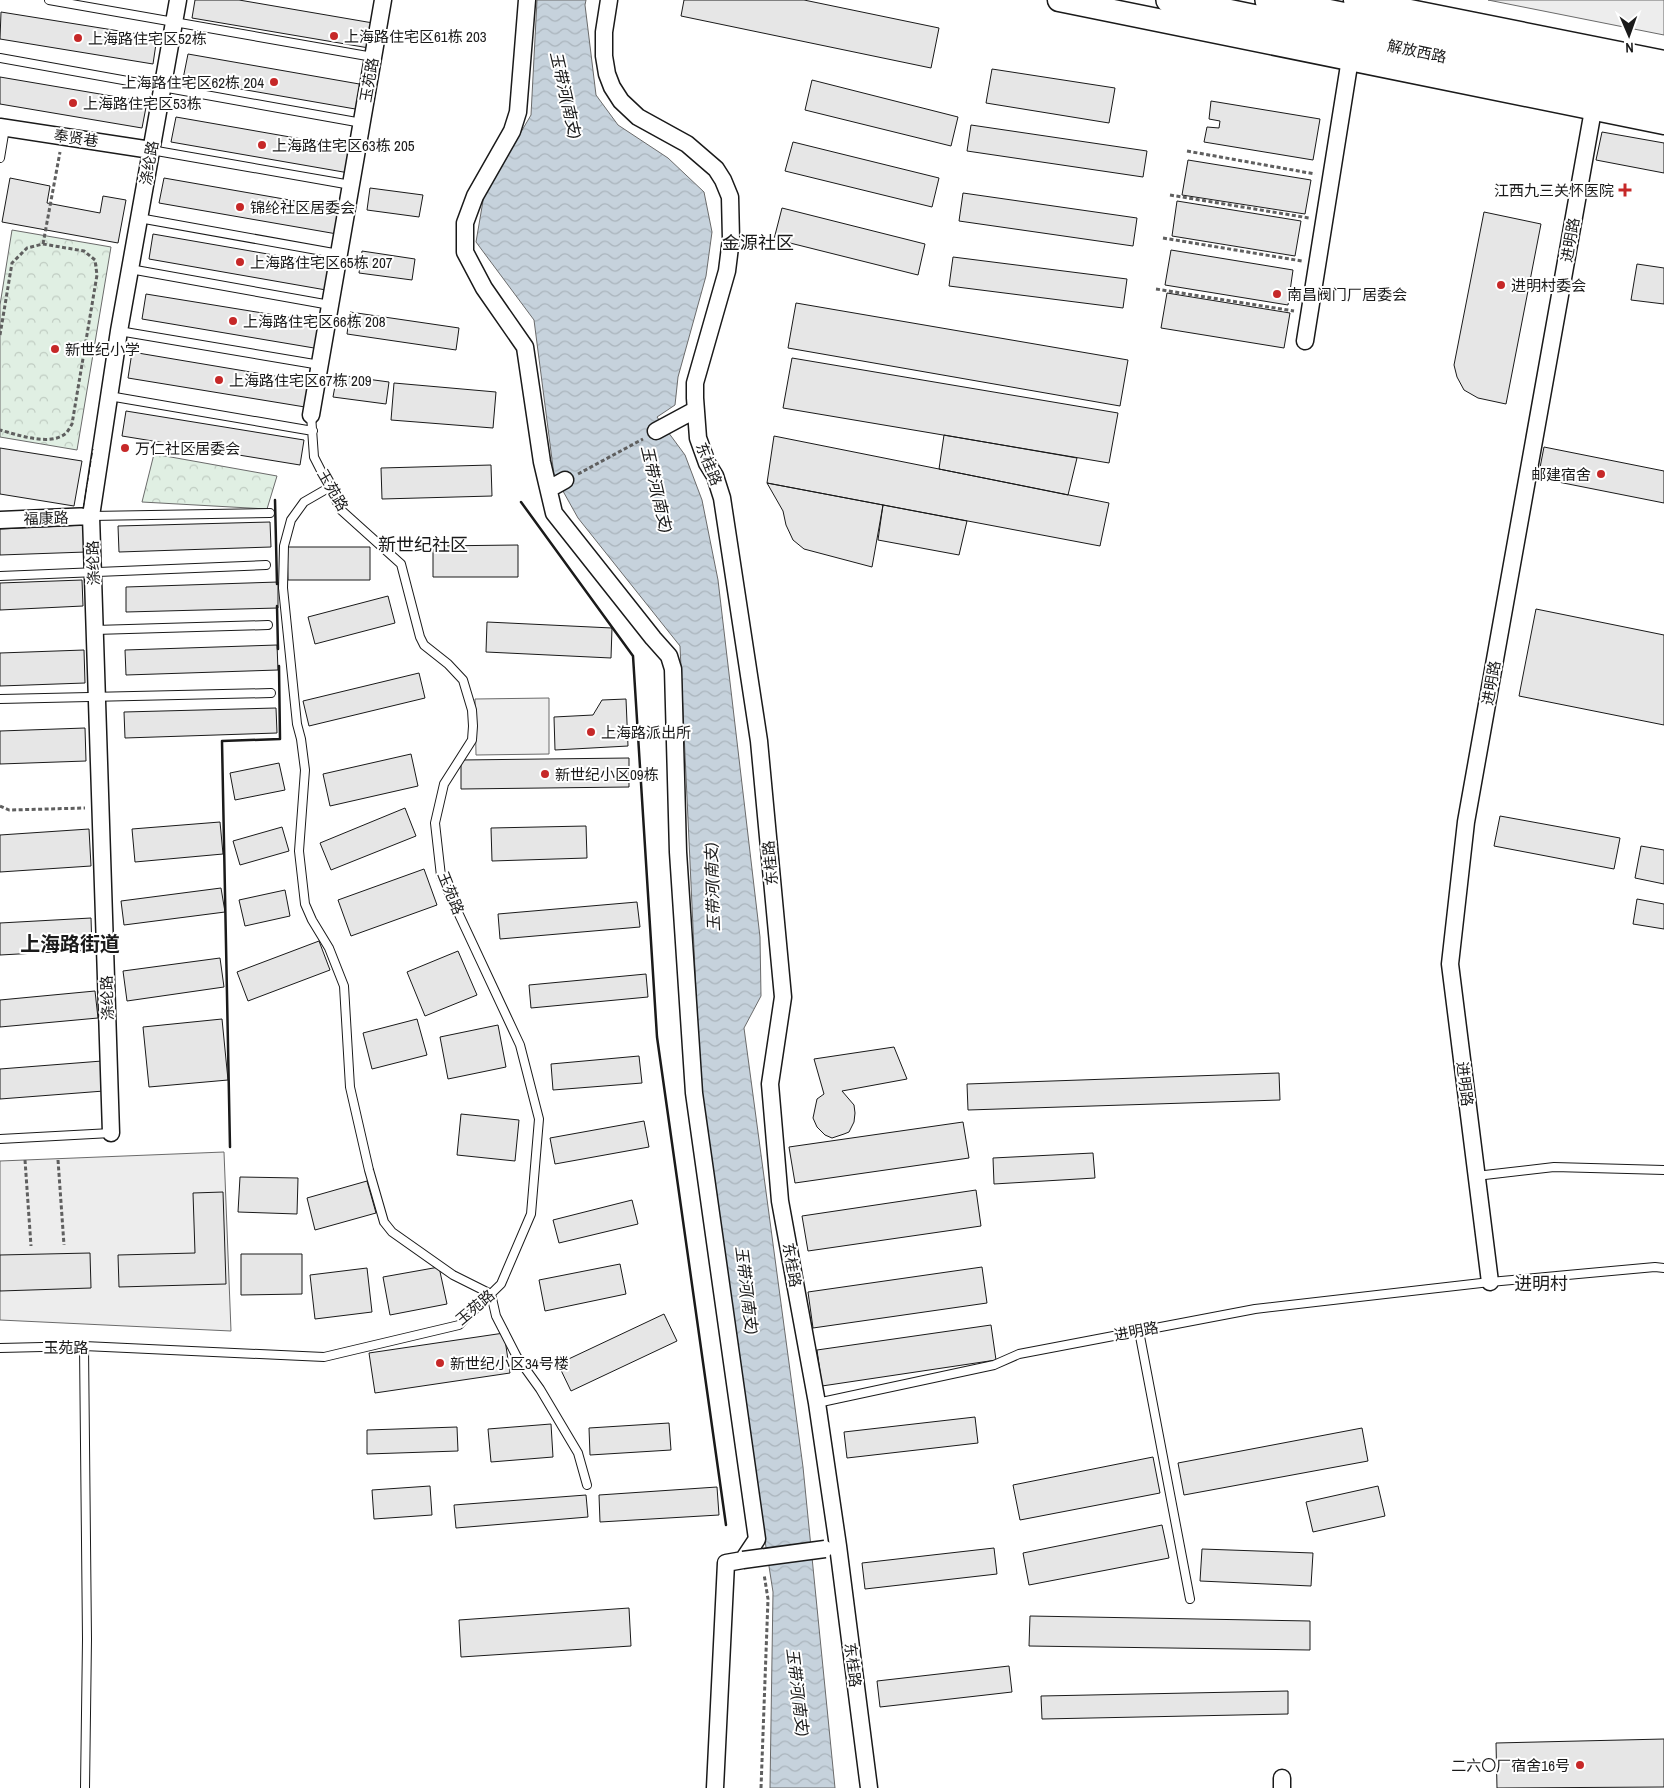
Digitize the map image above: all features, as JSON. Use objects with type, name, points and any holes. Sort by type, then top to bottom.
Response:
[{"type":"main road","points":[[1059,0],[1350,59],[1596,98],[1664,122]]},
{"type":"main road","name":"解放西路","points":[[1169,0],[1596,98],[1664,102]]},
{"type":"main road","name":"解放西路","points":[[1268,0],[1664,81]]},
{"type":"main road","points":[[1355,0],[1410,5],[1664,62]]},
{"type":"street","name":"涤纶路","points":[[111,1133],[91,516],[119,330],[178,0]]},
{"type":"street","name":"玉苑路","points":[[312,423],[330,305],[383,0]]},
{"type":"street","points":[[528,0],[518,112],[512,131],[475,196],[465,224],[465,252],[484,288],[525,347],[542,462],[554,513],[669,656],[673,669],[678,852],[694,1094],[757,1539],[742,1560]]},
{"type":"street","name":"东桂路","points":[[610,0],[604,32],[604,56],[607,74],[612,87],[621,101],[638,117],[687,144],[716,169],[730,197],[731,239],[727,271],[695,383],[695,410],[698,438],[707,463],[715,476],[722,498],[759,741],[783,997],[770,1084],[780,1201],[817,1403],[832,1547],[869,1788]]},
{"type":"street","points":[[1305,341],[1350,59]]},
{"type":"street","name":"进明路","points":[[1490,1282],[1450,964],[1466,822],[1596,98]]},
{"type":"street","name":"奉贤巷","points":[[2,128],[151,150]]},
{"type":"street","points":[[656,431],[695,410]]},
{"type":"street","points":[[549,489],[565,480]]},
{"type":"street","name":"福康路","points":[[0,520],[91,516]]},
{"type":"street","points":[[715,1788],[726,1562],[832,1547]]},
{"type":"lane","points":[[49,0],[373,57]]},
{"type":"lane","points":[[0,58],[362,123]]},
{"type":"lane","points":[[0,158],[2,128]]},
{"type":"lane","points":[[151,150],[351,185]]},
{"type":"lane","points":[[139,218],[339,254]]},
{"type":"lane","points":[[130,269],[330,305]]},
{"type":"lane","points":[[119,330],[320,365]]},
{"type":"lane","points":[[109,396],[312,423]]},
{"type":"lane","name":"玉苑路","points":[[0,1348],[84,1346],[324,1357],[459,1325],[502,1284],[531,1214],[539,1120],[520,1045],[441,876],[435,823],[444,784],[472,740],[472,710],[463,680],[448,664],[424,645],[420,637],[401,564],[341,510],[314,457],[312,423]]},
{"type":"lane","points":[[330,487],[304,502],[291,520],[284,546],[283,588],[297,724],[305,770],[299,851],[305,904],[312,920],[329,948],[344,986],[350,1087],[369,1170],[384,1222],[392,1232],[453,1275],[491,1294],[496,1316],[517,1357],[540,1389],[578,1453],[587,1485]]},
{"type":"lane","points":[[91,516],[270,513]]},
{"type":"lane","points":[[0,576],[266,565]]},
{"type":"lane","points":[[95,630],[268,625]]},
{"type":"lane","points":[[0,699],[271,692]]},
{"type":"lane","points":[[0,1139],[111,1133]]},
{"type":"lane","points":[[1476,1176],[1554,1168],[1664,1170]]},
{"type":"lane","name":"进明路","points":[[817,1403],[994,1364],[1019,1354],[1255,1309],[1490,1282],[1655,1266],[1664,1268]]},
{"type":"lane","points":[[1139,1331],[1190,1599]]},
{"type":"lane","points":[[84,1346],[87,1639],[85,1788]]},
{"type":"path","points":[[43,244],[62,136]]},
{"type":"path","points":[[1187,151],[1331,177]]},
{"type":"path","points":[[1170,195],[1324,221]]},
{"type":"path","points":[[1163,238],[1317,263]]},
{"type":"path","points":[[0,335],[12,263],[27,248],[43,244],[84,251],[95,260],[98,275],[72,424],[66,433],[53,439],[28,437],[0,430]]},
{"type":"path","points":[[1156,289],[1309,313]]},
{"type":"path","points":[[565,480],[656,431]]},
{"type":"path","points":[[0,806],[9,810],[101,808]]},
{"type":"path","points":[[25,1160],[31,1246]]},
{"type":"path","points":[[58,1160],[64,1245]]},
{"type":"path","points":[[761,1788],[768,1599],[763,1574]]},
{"type":"green space","points":[[12,230],[111,247],[77,450],[0,437],[0,305]]},
{"type":"green space","points":[[154,454],[277,476],[267,509],[142,502]]},
{"type":"shaded area","points":[[1488,0],[1664,0],[1664,35]]},
{"type":"shaded area","points":[[549,698],[549,754],[476,755],[475,699]]},
{"type":"shaded area","points":[[224,1152],[231,1331],[0,1320],[0,1161]]},
{"type":"water","name":"玉带河(南支)","points":[[537,0],[586,0],[585,5],[596,95],[618,125],[668,158],[704,192],[712,232],[706,276],[678,377],[675,405],[657,417],[685,455],[702,500],[718,580],[760,937],[761,996],[744,1028],[803,1467],[835,1788],[770,1788],[773,1592],[703,1143],[680,646],[578,518],[554,475],[534,320],[476,242],[484,195],[531,115]]},
{"type":"building","name":"上海路住宅区61栋 203","points":[[195,0],[239,0],[373,23],[369,48],[192,18]]},
{"type":"building","points":[[684,0],[804,0],[939,28],[931,68],[681,16]]},
{"type":"building","name":"上海路住宅区52栋","points":[[1,12],[157,37],[153,64],[0,39]]},
{"type":"building","name":"上海路住宅区62栋 204","points":[[188,54],[365,85],[361,110],[183,79]]},
{"type":"building","points":[[992,69],[1115,88],[1109,123],[986,103]]},
{"type":"building","name":"上海路住宅区53栋","points":[[0,77],[147,102],[142,128],[0,104]]},
{"type":"building","points":[[812,80],[958,117],[951,146],[805,110]]},
{"type":"building","points":[[1211,101],[1320,119],[1313,160],[1204,142],[1207,127],[1219,128],[1220,121],[1209,119]]},
{"type":"building","name":"上海路住宅区63栋 205","points":[[176,117],[353,148],[349,173],[171,142]]},
{"type":"building","points":[[971,125],[1147,151],[1143,177],[967,151]]},
{"type":"building","points":[[1602,132],[1664,143],[1664,173],[1596,160]]},
{"type":"building","points":[[793,142],[939,178],[932,207],[785,171]]},
{"type":"building","points":[[1188,160],[1311,180],[1305,214],[1182,195]]},
{"type":"building","points":[[10,178],[50,186],[47,203],[100,213],[103,196],[126,200],[118,243],[2,222]]},
{"type":"building","points":[[164,178],[341,209],[337,234],[159,203]]},
{"type":"building","points":[[370,188],[423,195],[419,217],[367,210]]},
{"type":"building","points":[[963,193],[1137,218],[1133,246],[959,221]]},
{"type":"building","points":[[1177,201],[1301,221],[1295,256],[1172,236]]},
{"type":"building","points":[[782,208],[925,244],[918,275],[774,239]]},
{"type":"building","points":[[1484,212],[1541,224],[1506,404],[1478,398],[1464,390],[1457,377],[1454,365]]},
{"type":"building","name":"上海路住宅区65栋 207","points":[[153,234],[331,265],[326,290],[149,259]]},
{"type":"building","points":[[1171,250],[1293,270],[1288,305],[1165,285]]},
{"type":"building","points":[[362,251],[415,259],[412,280],[359,273]]},
{"type":"building","points":[[953,257],[1127,279],[1123,308],[949,286]]},
{"type":"building","points":[[1637,264],[1664,268],[1664,304],[1631,300]]},
{"type":"building","points":[[1167,293],[1290,313],[1284,348],[1161,328]]},
{"type":"building","name":"上海路住宅区66栋 208","points":[[146,294],[324,323],[320,349],[142,319]]},
{"type":"building","points":[[796,303],[1128,360],[1120,406],[788,348]]},
{"type":"building","points":[[350,312],[459,328],[456,350],[347,334]]},
{"type":"building","name":"上海路住宅区67栋 209","points":[[132,352],[310,382],[305,407],[128,378]]},
{"type":"building","points":[[792,358],[1118,413],[1109,463],[783,408]]},
{"type":"building","points":[[337,375],[389,382],[386,404],[333,397]]},
{"type":"building","points":[[394,383],[496,392],[493,428],[391,420]]},
{"type":"building","points":[[126,411],[304,440],[300,465],[122,436]]},
{"type":"building","points":[[944,435],[1077,458],[1068,495],[939,469]]},
{"type":"building","points":[[774,436],[1109,503],[1100,546],[767,483]]},
{"type":"building","name":"邮建宿舍","points":[[1544,447],[1664,471],[1664,503],[1538,478]]},
{"type":"building","points":[[0,448],[82,461],[74,506],[0,494]]},
{"type":"building","points":[[491,465],[492,496],[382,499],[381,468]]},
{"type":"building","points":[[767,483],[883,505],[872,567],[804,549],[793,540],[786,525],[783,511]]},
{"type":"building","points":[[883,505],[967,521],[959,555],[878,540]]},
{"type":"building","points":[[270,522],[271,547],[119,552],[118,526]]},
{"type":"building","points":[[85,525],[86,552],[0,555],[0,529]]},
{"type":"building","points":[[518,545],[518,577],[433,577],[433,546]]},
{"type":"building","points":[[287,547],[370,547],[370,580],[288,580]]},
{"type":"building","points":[[82,580],[83,606],[0,610],[0,583]]},
{"type":"building","points":[[278,582],[278,608],[126,612],[126,587]]},
{"type":"building","points":[[388,596],[395,623],[315,644],[308,617]]},
{"type":"building","points":[[1536,609],[1664,635],[1664,725],[1519,696]]},
{"type":"building","points":[[487,622],[612,628],[611,658],[486,652]]},
{"type":"building","points":[[277,645],[278,670],[126,675],[125,650]]},
{"type":"building","points":[[84,650],[85,683],[0,686],[0,653]]},
{"type":"building","points":[[419,673],[425,698],[309,726],[303,701]]},
{"type":"building","name":"上海路派出所","points":[[626,699],[628,746],[555,750],[554,717],[593,715],[602,700]]},
{"type":"building","points":[[276,708],[277,733],[125,738],[124,712]]},
{"type":"building","points":[[85,728],[86,761],[0,764],[0,731]]},
{"type":"building","points":[[411,754],[418,786],[330,806],[323,774]]},
{"type":"building","name":"新世纪小区09栋","points":[[629,758],[629,787],[461,789],[461,760]]},
{"type":"building","points":[[279,763],[285,790],[235,800],[230,773]]},
{"type":"building","points":[[405,808],[416,836],[331,870],[320,843]]},
{"type":"building","points":[[1500,816],[1620,838],[1614,869],[1494,846]]},
{"type":"building","points":[[220,822],[223,854],[135,862],[132,829]]},
{"type":"building","points":[[586,826],[587,858],[492,861],[491,828]]},
{"type":"building","points":[[282,827],[289,851],[240,865],[233,841]]},
{"type":"building","points":[[89,829],[91,866],[0,872],[0,835]]},
{"type":"building","points":[[1641,846],[1664,850],[1664,884],[1635,878]]},
{"type":"building","points":[[424,869],[437,905],[351,936],[338,900]]},
{"type":"building","points":[[221,888],[225,912],[124,925],[121,901]]},
{"type":"building","points":[[285,890],[290,916],[245,926],[239,900]]},
{"type":"building","points":[[1637,899],[1664,904],[1664,929],[1633,924]]},
{"type":"building","points":[[637,902],[640,927],[500,939],[498,914]]},
{"type":"building","points":[[91,918],[92,950],[0,955],[0,923]]},
{"type":"building","points":[[319,941],[330,970],[248,1001],[237,972]]},
{"type":"building","points":[[458,951],[477,995],[425,1016],[407,972]]},
{"type":"building","points":[[220,958],[224,987],[127,1001],[123,971]]},
{"type":"building","points":[[646,974],[648,997],[531,1008],[529,985]]},
{"type":"building","points":[[95,991],[98,1018],[0,1027],[0,1000]]},
{"type":"building","points":[[222,1019],[228,1080],[149,1087],[143,1027]]},
{"type":"building","points":[[417,1019],[427,1055],[372,1069],[363,1033]]},
{"type":"building","points":[[498,1025],[506,1067],[448,1079],[440,1037]]},
{"type":"building","points":[[894,1047],[907,1079],[842,1091],[854,1105],[854,1122],[849,1132],[832,1138],[825,1135],[817,1127],[813,1118],[817,1099],[824,1094],[814,1059]]},
{"type":"building","points":[[639,1056],[642,1083],[553,1090],[551,1064]]},
{"type":"building","points":[[102,1061],[104,1091],[0,1099],[0,1069]]},
{"type":"building","points":[[1279,1073],[1280,1100],[968,1110],[967,1084]]},
{"type":"building","points":[[461,1114],[519,1120],[515,1161],[457,1155]]},
{"type":"building","points":[[644,1121],[649,1147],[555,1164],[550,1138]]},
{"type":"building","points":[[963,1122],[969,1158],[795,1183],[789,1147]]},
{"type":"building","points":[[1093,1153],[1095,1178],[994,1184],[993,1158]]},
{"type":"building","points":[[240,1177],[298,1178],[297,1214],[238,1212]]},
{"type":"building","points":[[367,1181],[376,1213],[315,1230],[307,1198]]},
{"type":"building","points":[[976,1190],[981,1226],[808,1251],[802,1216]]},
{"type":"building","points":[[223,1192],[226,1284],[119,1287],[118,1255],[195,1253],[193,1193]]},
{"type":"building","points":[[632,1200],[638,1224],[559,1243],[553,1220]]},
{"type":"building","points":[[90,1253],[91,1288],[0,1291],[0,1255]]},
{"type":"building","points":[[241,1254],[302,1254],[302,1294],[241,1295]]},
{"type":"building","points":[[620,1264],[626,1294],[545,1311],[539,1280]]},
{"type":"building","points":[[439,1267],[447,1304],[390,1315],[383,1277]]},
{"type":"building","points":[[982,1267],[987,1303],[813,1328],[808,1292]]},
{"type":"building","points":[[367,1268],[372,1312],[315,1319],[310,1275]]},
{"type":"building","points":[[664,1314],[677,1341],[571,1391],[558,1364]]},
{"type":"building","points":[[991,1325],[996,1360],[822,1386],[817,1350]]},
{"type":"building","name":"新世纪小区34号楼","points":[[504,1333],[510,1373],[375,1393],[369,1353]]},
{"type":"building","points":[[975,1417],[978,1443],[847,1458],[844,1432]]},
{"type":"building","points":[[669,1423],[671,1450],[590,1455],[589,1428]]},
{"type":"building","points":[[551,1424],[553,1457],[491,1462],[488,1429]]},
{"type":"building","points":[[457,1427],[458,1451],[367,1454],[367,1430]]},
{"type":"building","points":[[1362,1428],[1368,1461],[1184,1495],[1178,1463]]},
{"type":"building","points":[[1153,1457],[1160,1493],[1020,1520],[1013,1485]]},
{"type":"building","points":[[430,1486],[432,1515],[374,1519],[372,1490]]},
{"type":"building","points":[[1378,1486],[1385,1516],[1313,1532],[1306,1502]]},
{"type":"building","points":[[717,1487],[719,1515],[600,1522],[599,1495]]},
{"type":"building","points":[[586,1495],[588,1517],[456,1528],[454,1505]]},
{"type":"building","points":[[1162,1525],[1169,1558],[1029,1585],[1023,1553]]},
{"type":"building","points":[[994,1548],[997,1574],[865,1589],[862,1563]]},
{"type":"building","points":[[1202,1549],[1313,1553],[1311,1586],[1200,1581]]},
{"type":"building","points":[[629,1608],[631,1646],[461,1657],[459,1620]]},
{"type":"building","points":[[1030,1616],[1310,1621],[1310,1650],[1029,1646]]},
{"type":"building","points":[[1009,1666],[1012,1692],[880,1707],[877,1681]]},
{"type":"building","points":[[1288,1691],[1288,1714],[1042,1719],[1041,1696]]},
{"type":"building","name":"二六〇厂宿舍16号","points":[[1664,1739],[1664,1787],[1497,1788],[1496,1743]]},
{"type":"fence","points":[[83,509],[93,449]]},
{"type":"wall","points":[[275,500],[277,584]]},
{"type":"wall","points":[[521,502],[633,656],[657,1037],[726,1525]]},
{"type":"wall","points":[[277,606],[278,649]]},
{"type":"wall","points":[[230,1147],[222,741],[280,739],[279,666]]},
{"type":"place","name":"上海路住宅区61栋 203","points":[[334,36]]},
{"type":"place","name":"上海路住宅区52栋","points":[[78,38]]},
{"type":"place","name":"上海路住宅区62栋 204","points":[[274,82]]},
{"type":"place","name":"上海路住宅区53栋","points":[[73,103]]},
{"type":"place","name":"上海路住宅区63栋 205","points":[[262,145]]},
{"type":"place","name":"江西九三关怀医院","points":[[1625,190]]},
{"type":"place","name":"锦纶社区居委会","points":[[240,207]]},
{"type":"place","name":"上海路住宅区65栋 207","points":[[240,262]]},
{"type":"place","name":"进明村委会","points":[[1501,285]]},
{"type":"place","name":"南昌阀门厂居委会","points":[[1277,294]]},
{"type":"place","name":"上海路住宅区66栋 208","points":[[233,321]]},
{"type":"place","name":"新世纪小学","points":[[55,349]]},
{"type":"place","name":"上海路住宅区67栋 209","points":[[219,380]]},
{"type":"place","name":"万仁社区居委会","points":[[125,448]]},
{"type":"place","name":"邮建宿舍","points":[[1601,474]]},
{"type":"place","name":"上海路派出所","points":[[591,732]]},
{"type":"place","name":"新世纪小区09栋","points":[[545,774]]},
{"type":"place","name":"新世纪小区34号楼","points":[[440,1363]]},
{"type":"place","name":"二六〇厂宿舍16号","points":[[1580,1765]]},
{"type":"district","name":"金源社区","points":[[758,242]]},
{"type":"district","name":"新世纪社区","points":[[423,544]]},
{"type":"district","name":"上海路街道","points":[[70,943]]},
{"type":"district","name":"进明村","points":[[1541,1283]]}]
